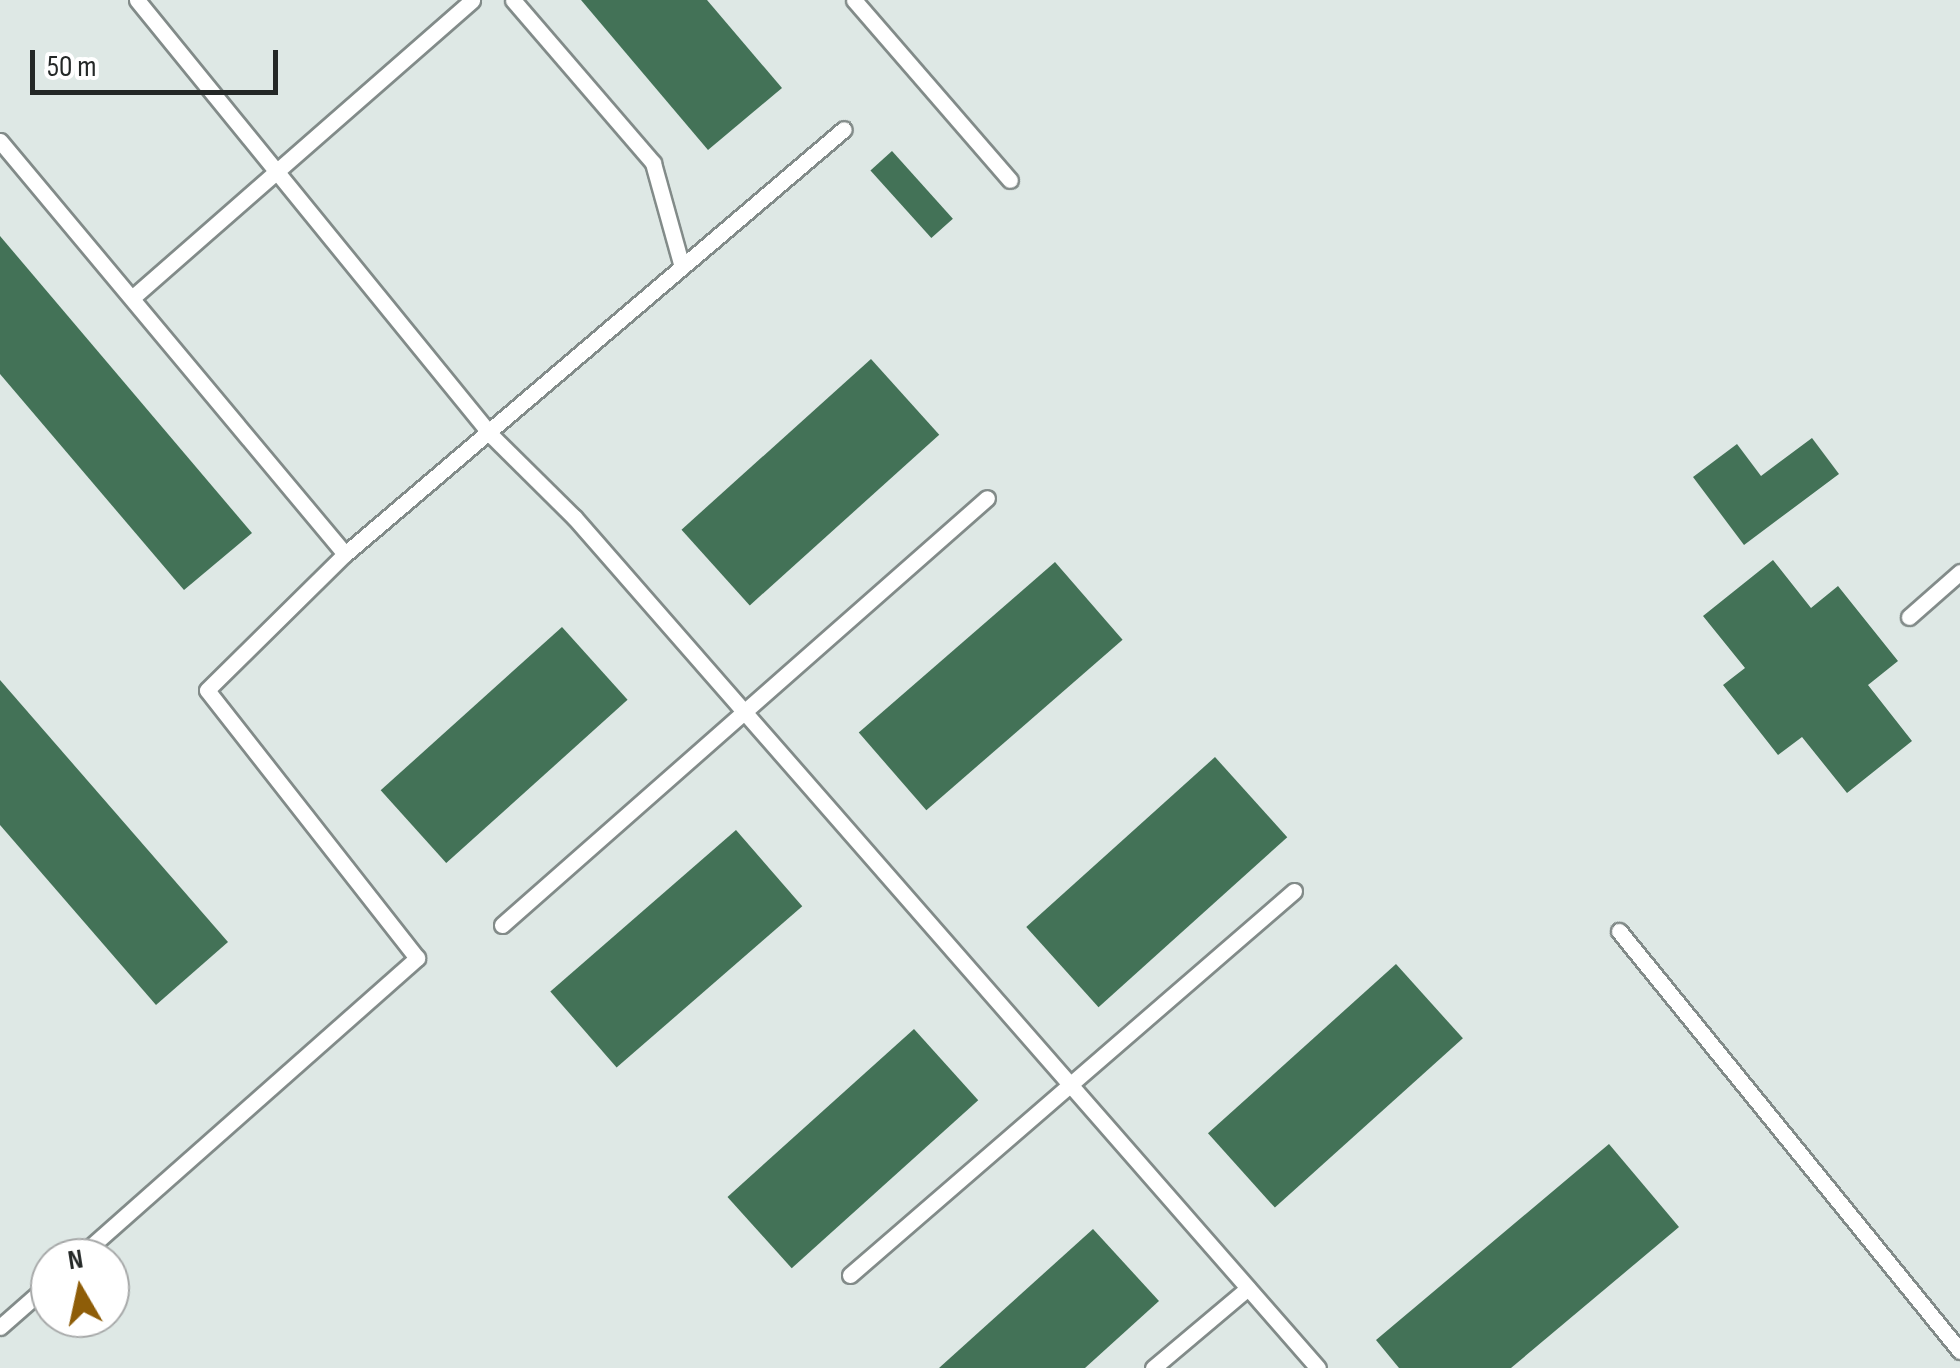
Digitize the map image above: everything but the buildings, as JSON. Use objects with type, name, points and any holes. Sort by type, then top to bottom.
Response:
[{"type":"lane","points":[[137,0],[492,435],[574,518],[1318,1368]]},
{"type":"lane","points":[[132,298],[472,0]]},
{"type":"lane","points":[[513,0],[653,164],[681,263]]},
{"type":"lane","points":[[854,0],[1010,180]]},
{"type":"lane","points":[[101,1238],[417,958],[207,690],[344,554],[492,435],[681,263],[844,129]]},
{"type":"lane","points":[[0,140],[344,554]]},
{"type":"lane","points":[[502,924],[988,498]]},
{"type":"lane","points":[[1910,617],[1960,572]]},
{"type":"lane","points":[[850,1275],[1294,892]]},
{"type":"lane","points":[[1619,931],[1960,1352]]},
{"type":"lane","points":[[1153,1368],[1248,1288]]},
{"type":"lane","points":[[0,1327],[30,1301]]}]
